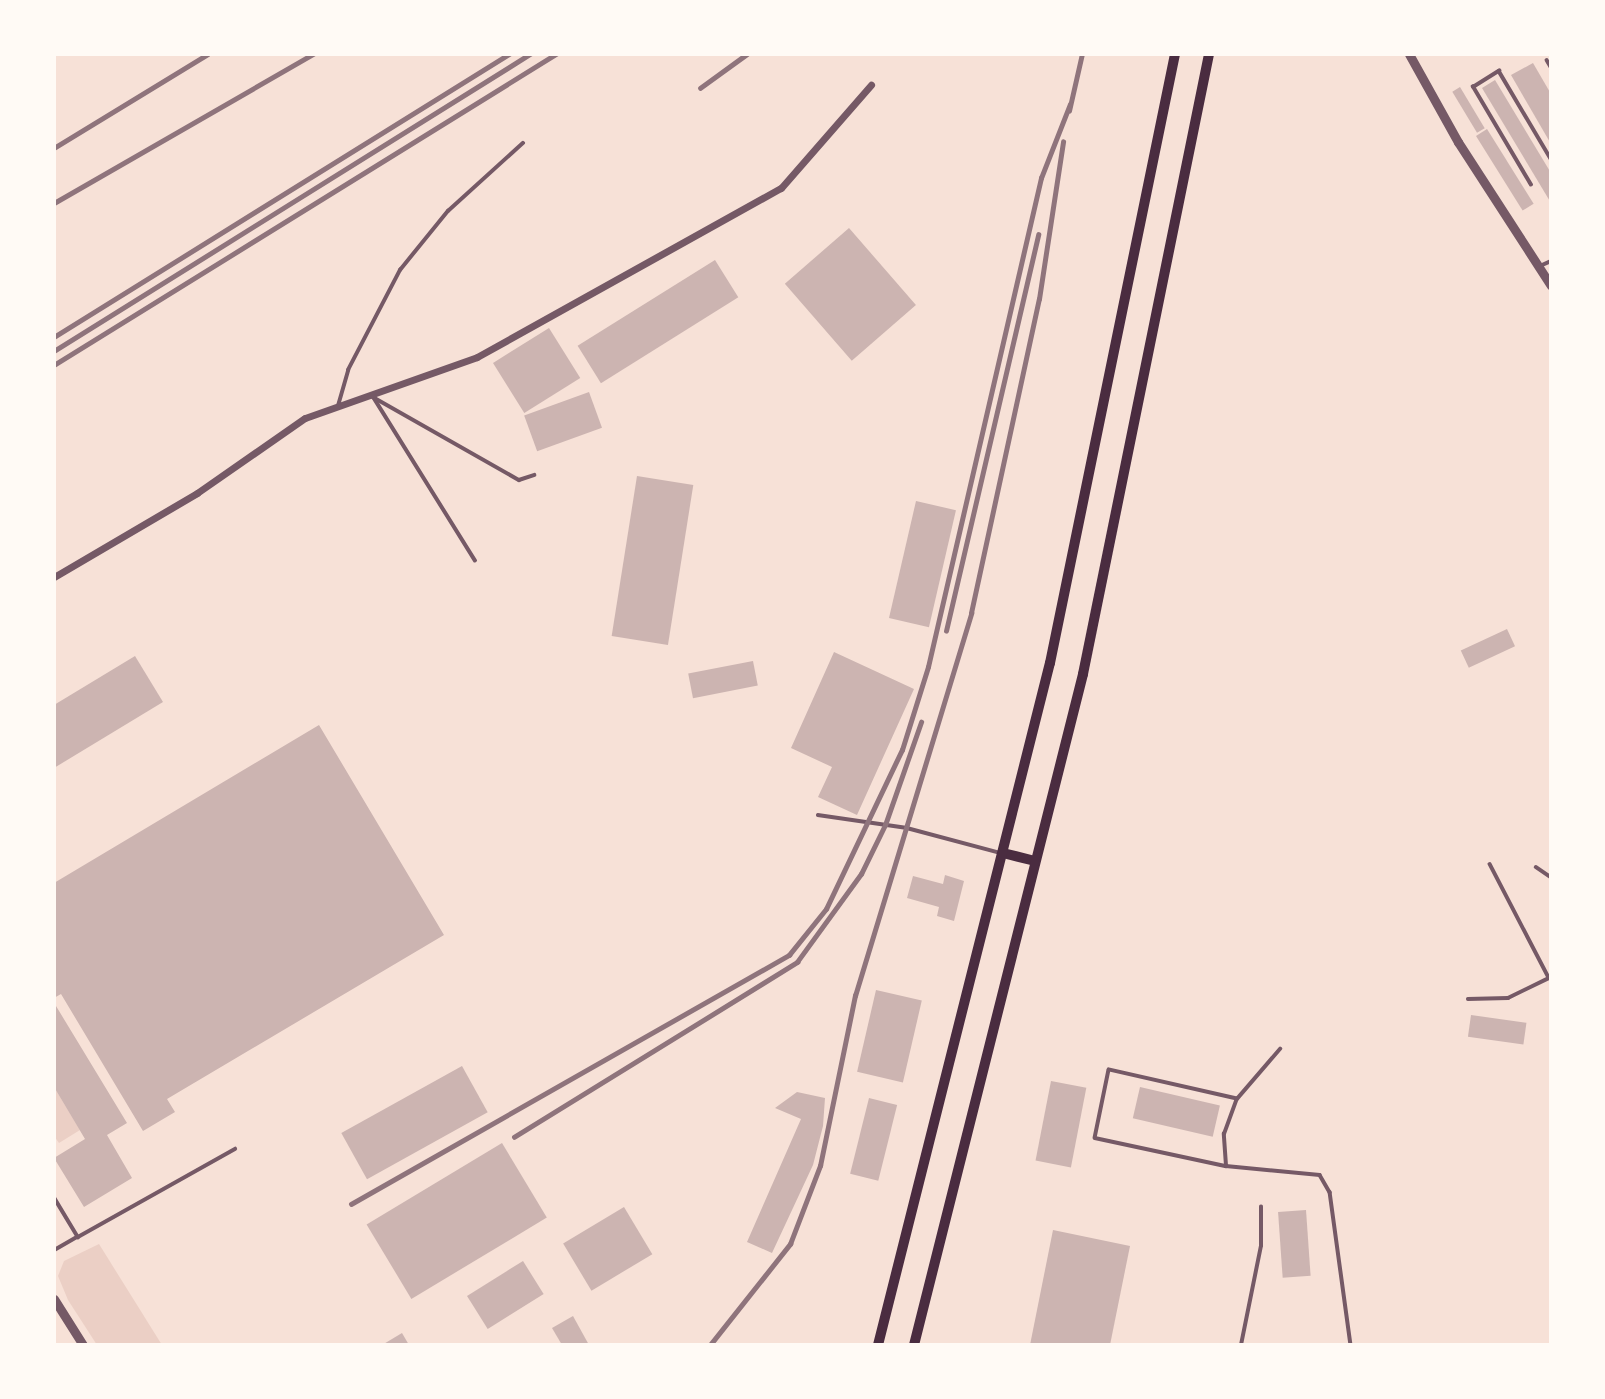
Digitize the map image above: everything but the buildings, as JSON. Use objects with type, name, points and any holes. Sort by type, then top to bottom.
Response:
[{"type":"main road","points":[[878,1345],[1050,663],[1175,54]]},
{"type":"main road","points":[[914,1345],[1083,674],[1209,54]]},
{"type":"main road","points":[[1003,853],[1035,861]]},
{"type":"street","points":[[1409,54],[1458,142],[1551,286]]},
{"type":"street","points":[[54,577],[197,492],[305,418],[373,397],[477,357],[781,188],[871,85]]},
{"type":"street","points":[[54,1299],[83,1345]]},
{"type":"lane","points":[[1547,60],[1551,67]]},
{"type":"lane","points":[[1531,186],[1473,87],[1499,71],[1551,159]]},
{"type":"lane","points":[[337,408],[348,370],[400,271],[448,211],[523,142]]},
{"type":"lane","points":[[1539,267],[1551,261]]},
{"type":"lane","points":[[373,397],[519,480],[534,475]]},
{"type":"lane","points":[[373,397],[475,561]]},
{"type":"lane","points":[[818,815],[907,828],[1003,853]]},
{"type":"lane","points":[[1468,999],[1508,998],[1550,978],[1490,864]]},
{"type":"lane","points":[[1536,867],[1551,877]]},
{"type":"lane","points":[[1226,1166],[1224,1134],[1237,1099],[1280,1049]]},
{"type":"lane","points":[[1237,1099],[1109,1070],[1095,1138],[1226,1166],[1320,1175],[1330,1192],[1351,1345]]},
{"type":"lane","points":[[54,1251],[235,1149]]},
{"type":"lane","points":[[54,1197],[78,1237]]},
{"type":"lane","points":[[1241,1345],[1261,1246],[1261,1207]]},
{"type":"shaded area","points":[[54,1087],[80,1130],[59,1143],[54,1136]]},
{"type":"shaded area","points":[[99,1244],[162,1345],[97,1345],[68,1300],[58,1276],[64,1261]]},
{"type":"railway","points":[[54,148],[208,54]]},
{"type":"railway","points":[[54,203],[313,54]]},
{"type":"railway","points":[[54,337],[509,54]]},
{"type":"railway","points":[[54,351],[530,54]]},
{"type":"railway","points":[[54,365],[556,54]]},
{"type":"railway","points":[[700,88],[747,54]]},
{"type":"railway","points":[[1069,111],[1082,54]]},
{"type":"railway","points":[[351,1204],[789,955],[826,909],[902,750],[928,667],[1041,178],[1070,104]]},
{"type":"railway","points":[[710,1345],[790,1244],[820,1166],[855,996],[971,613],[1039,299],[1063,142]]},
{"type":"railway","points":[[946,631],[1038,235]]},
{"type":"railway","points":[[514,1137],[797,962],[861,874],[885,825],[921,722]]}]
